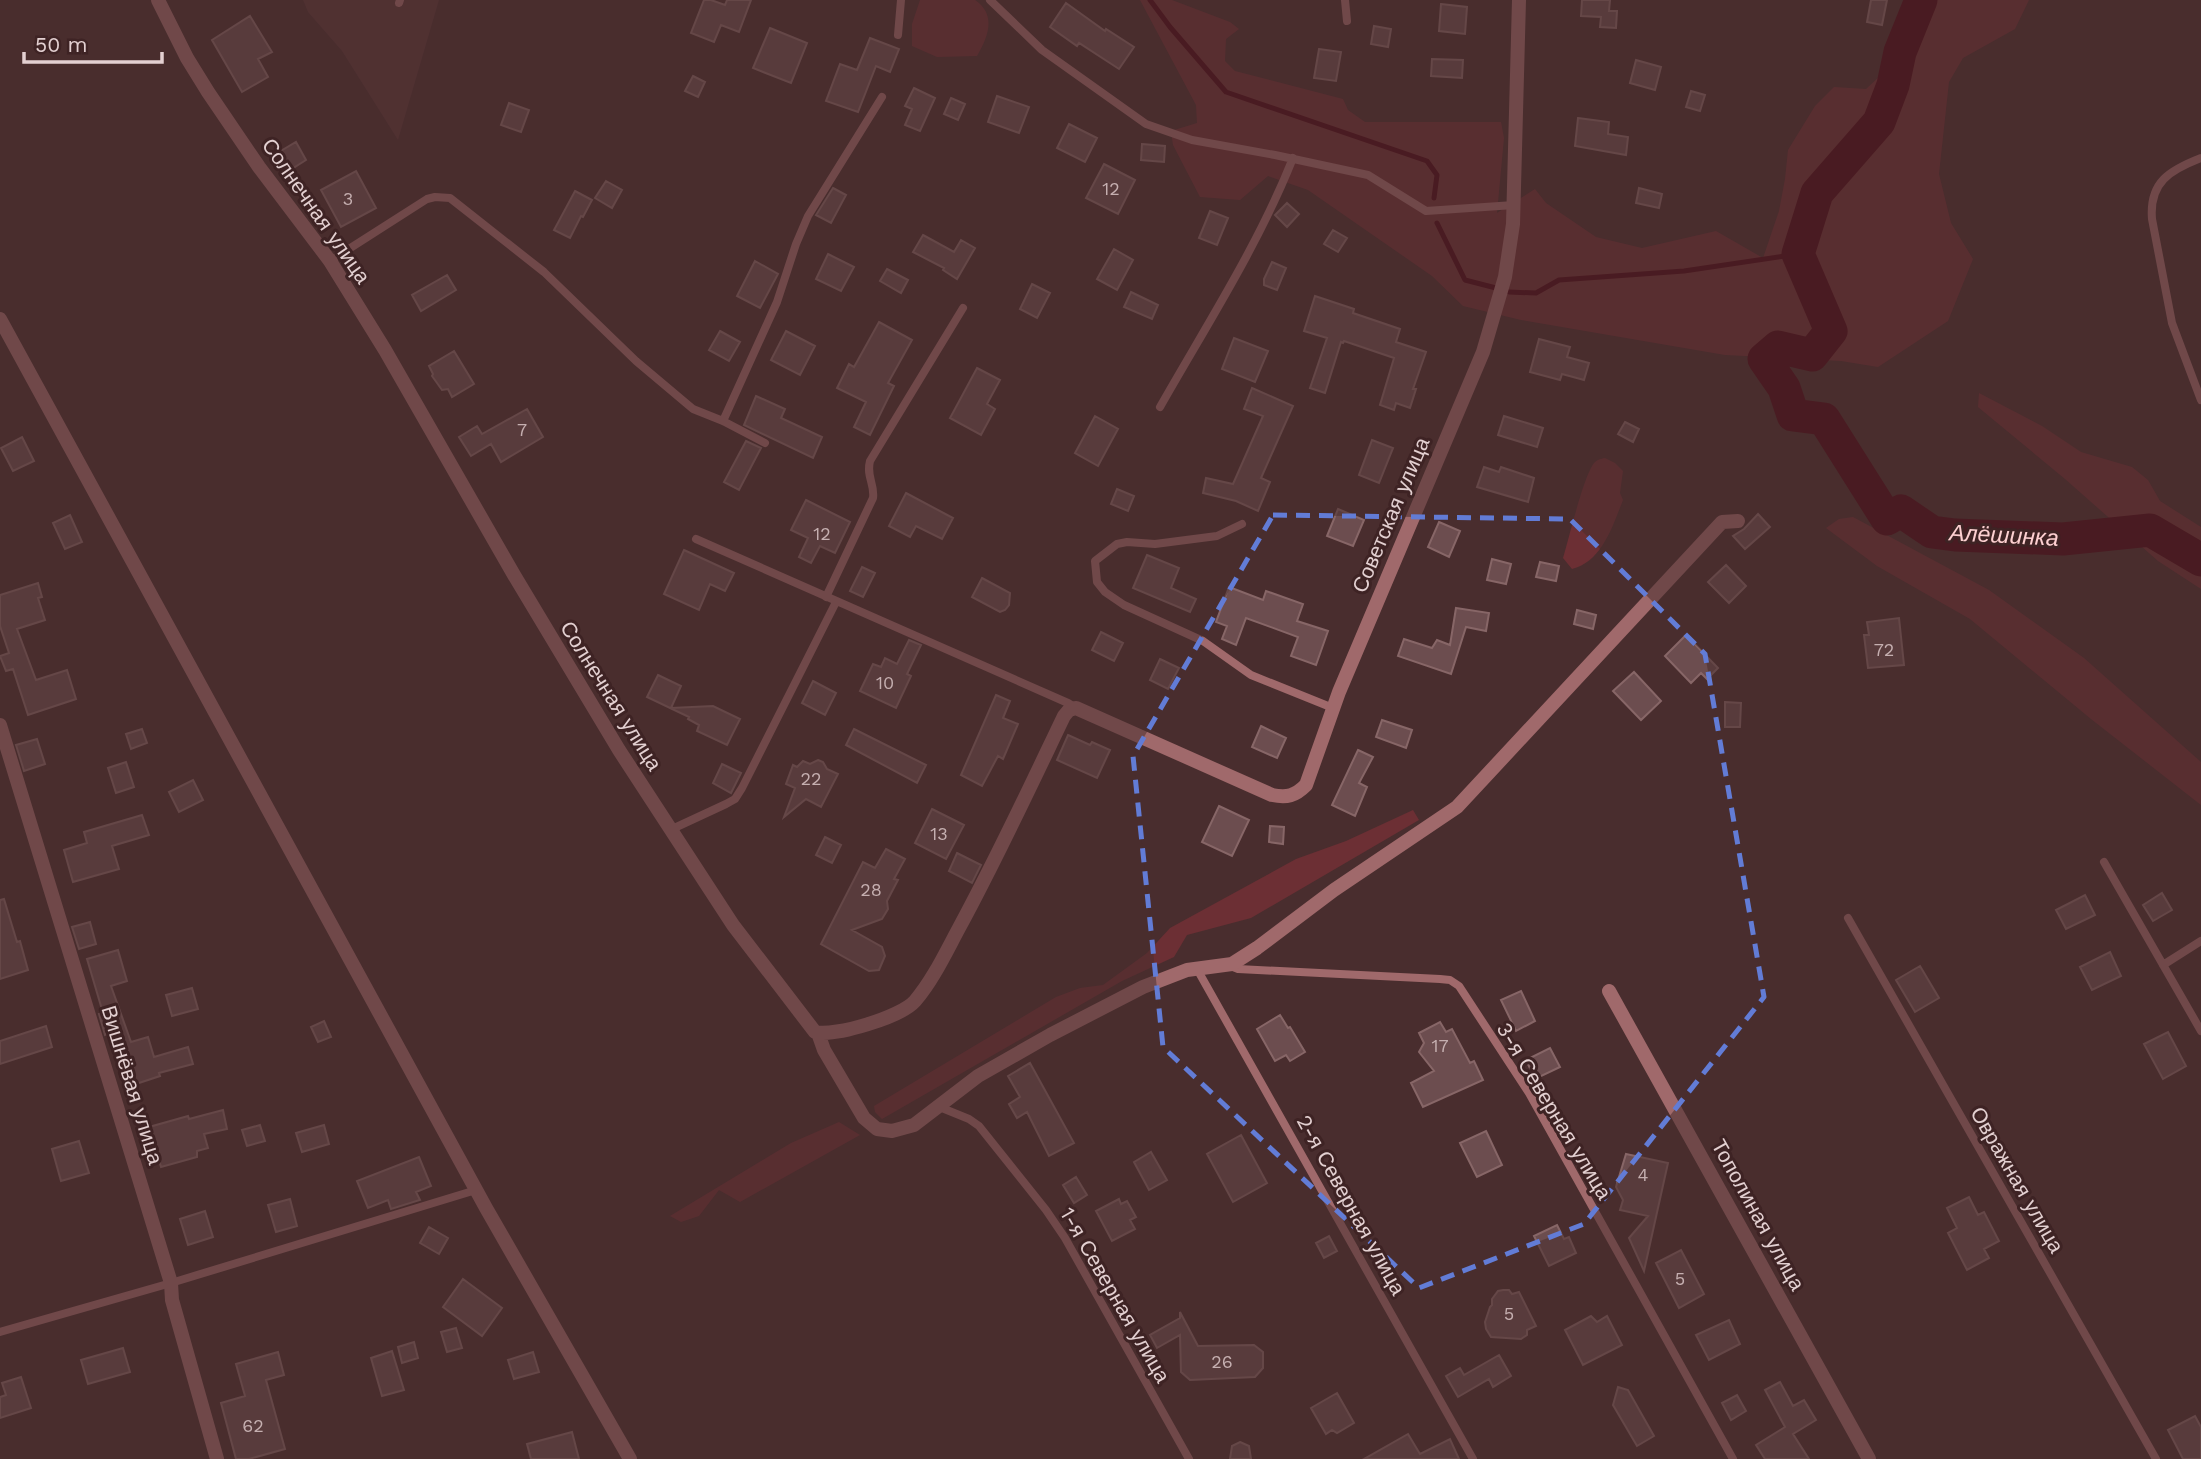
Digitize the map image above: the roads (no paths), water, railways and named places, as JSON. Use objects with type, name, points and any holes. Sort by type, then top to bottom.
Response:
[{"type":"street","name":"Солнечная улица","points":[[158,0],[181,47],[208,92],[259,167],[330,261],[385,350],[578,683],[670,830],[751,950],[818,1033],[824,1050],[864,1118],[877,1129],[892,1131],[914,1125],[937,1106]]},
{"type":"street","name":"Советская улица","points":[[1073,709],[1272,795],[1285,797],[1297,794],[1306,785],[1333,708],[1481,359],[1499,301],[1505,277],[1514,205],[1519,0]]},
{"type":"street","points":[[0,319],[476,1190],[630,1459]]},
{"type":"street","points":[[937,1106],[978,1076],[1143,986],[1197,969],[1228,965],[1257,948],[1334,890],[1457,807],[1722,522],[1738,521]]},
{"type":"street","points":[[818,1033],[854,1028],[899,1012],[913,1004],[926,986],[987,876],[1064,716],[1073,709]]},
{"type":"street","name":"Вишнёвая улица","points":[[0,725],[171,1283],[172,1300],[218,1459]]},
{"type":"street","name":"Тополиная улица","points":[[1609,990],[1869,1459]]},
{"type":"lane","points":[[898,35],[901,0]]},
{"type":"lane","points":[[990,0],[1042,50],[1146,124],[1192,140],[1368,175],[1426,211],[1514,205]]},
{"type":"lane","points":[[1345,0],[1347,21]]},
{"type":"lane","points":[[723,421],[778,302],[796,244],[808,216],[882,97]]},
{"type":"lane","points":[[1160,407],[1243,264],[1293,158]]},
{"type":"lane","points":[[2201,158],[2172,170],[2157,188],[2151,203],[2172,323],[2201,400]]},
{"type":"lane","points":[[330,261],[427,199],[443,196],[450,198],[550,277],[657,380],[692,409],[723,421],[765,443]]},
{"type":"lane","points":[[826,597],[873,498],[874,490],[868,471],[870,461],[963,308]]},
{"type":"lane","points":[[1242,524],[1217,536],[1155,544],[1117,544],[1095,561],[1097,582],[1105,592],[1124,605],[1203,641],[1251,675],[1333,708]]},
{"type":"lane","points":[[696,539],[1068,703],[1073,709]]},
{"type":"lane","points":[[670,830],[735,799],[836,601]]},
{"type":"lane","points":[[2104,862],[2201,1031]]},
{"type":"lane","name":"Овражная улица","points":[[1849,918],[2156,1459]]},
{"type":"lane","points":[[2163,965],[2201,942]]},
{"type":"lane","name":"3-я Северная улица","points":[[1228,965],[1238,969],[1440,979],[1459,986],[1529,1093],[1733,1459]]},
{"type":"lane","name":"2-я Северная улица","points":[[1197,969],[1473,1459]]},
{"type":"lane","name":"1-я Северная улица","points":[[937,1106],[979,1126],[1046,1210],[1072,1250],[1189,1459]]},
{"type":"lane","points":[[0,1332],[476,1190]]},
{"type":"waterway","points":[[1150,0],[1226,92],[1427,161],[1437,175],[1434,198]]},
{"type":"waterway","name":"Алёшинка","points":[[1921,0],[1900,52],[1893,85],[1879,122],[1817,193],[1798,254],[1831,331],[1812,355],[1778,347],[1764,359],[1784,388],[1793,415],[1824,419],[1887,519],[1901,511],[1932,532],[1955,535],[2063,539],[2150,530],[2201,560]]},
{"type":"waterway","points":[[1437,223],[1465,280],[1496,288]]},
{"type":"waterway","points":[[1509,292],[1536,293],[1559,280],[1684,271],[1798,254]]}]
